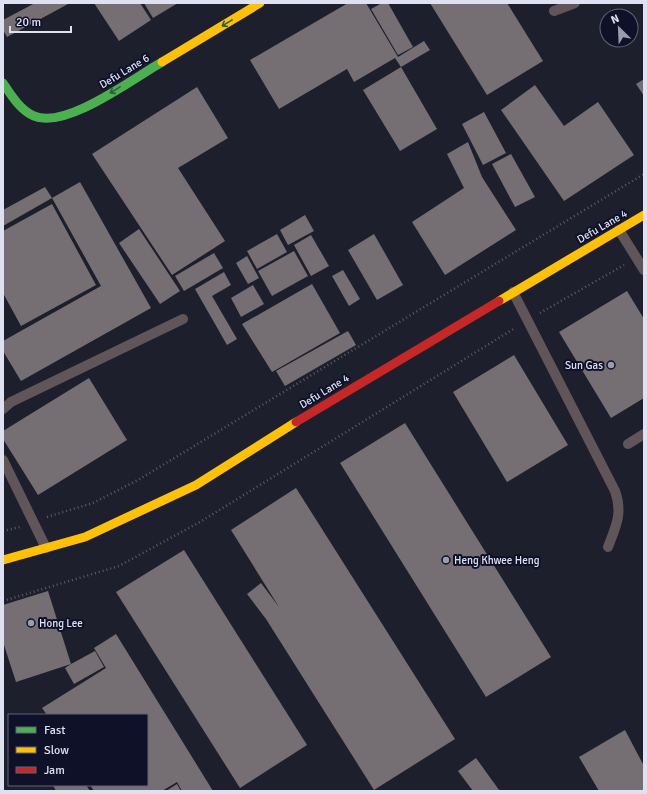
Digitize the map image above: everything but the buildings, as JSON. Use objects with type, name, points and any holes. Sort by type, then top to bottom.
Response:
[{"type":"street","name":"Defu Lane 6","points":[[3,83],[12,98],[29,115],[50,120],[80,111],[260,3]]},
{"type":"street","name":"Defu Lane 4","points":[[3,560],[85,537],[196,485],[317,410],[644,215]]},
{"type":"lane","points":[[554,11],[575,3]]},
{"type":"lane","points":[[619,230],[644,270]]},
{"type":"lane","points":[[514,292],[615,490],[620,503],[617,523],[608,546]]},
{"type":"lane","points":[[3,409],[11,402],[183,319]]},
{"type":"lane","points":[[628,444],[644,434]]},
{"type":"lane","points":[[3,460],[46,548]]},
{"type":"path","points":[[3,531],[93,503],[138,480],[644,174]]},
{"type":"path","points":[[3,601],[119,566],[200,522],[528,320],[636,258]]},
{"type":"traffic: fast","points":[[3,83],[16,102],[24,110],[34,116],[47,118],[63,116],[99,100],[162,62]]},
{"type":"traffic: slow","points":[[162,62],[260,3]]},
{"type":"traffic: slow","points":[[499,301],[644,215]]},
{"type":"traffic: slow","points":[[3,560],[85,537],[196,485],[296,422]]},
{"type":"traffic: jam","points":[[296,422],[499,301]]},
{"type":"place","name":"Sun Gas","points":[[611,365]]},
{"type":"place","name":"Heng Khwee Heng","points":[[446,560]]},
{"type":"place","name":"Hong Lee","points":[[31,623]]}]
